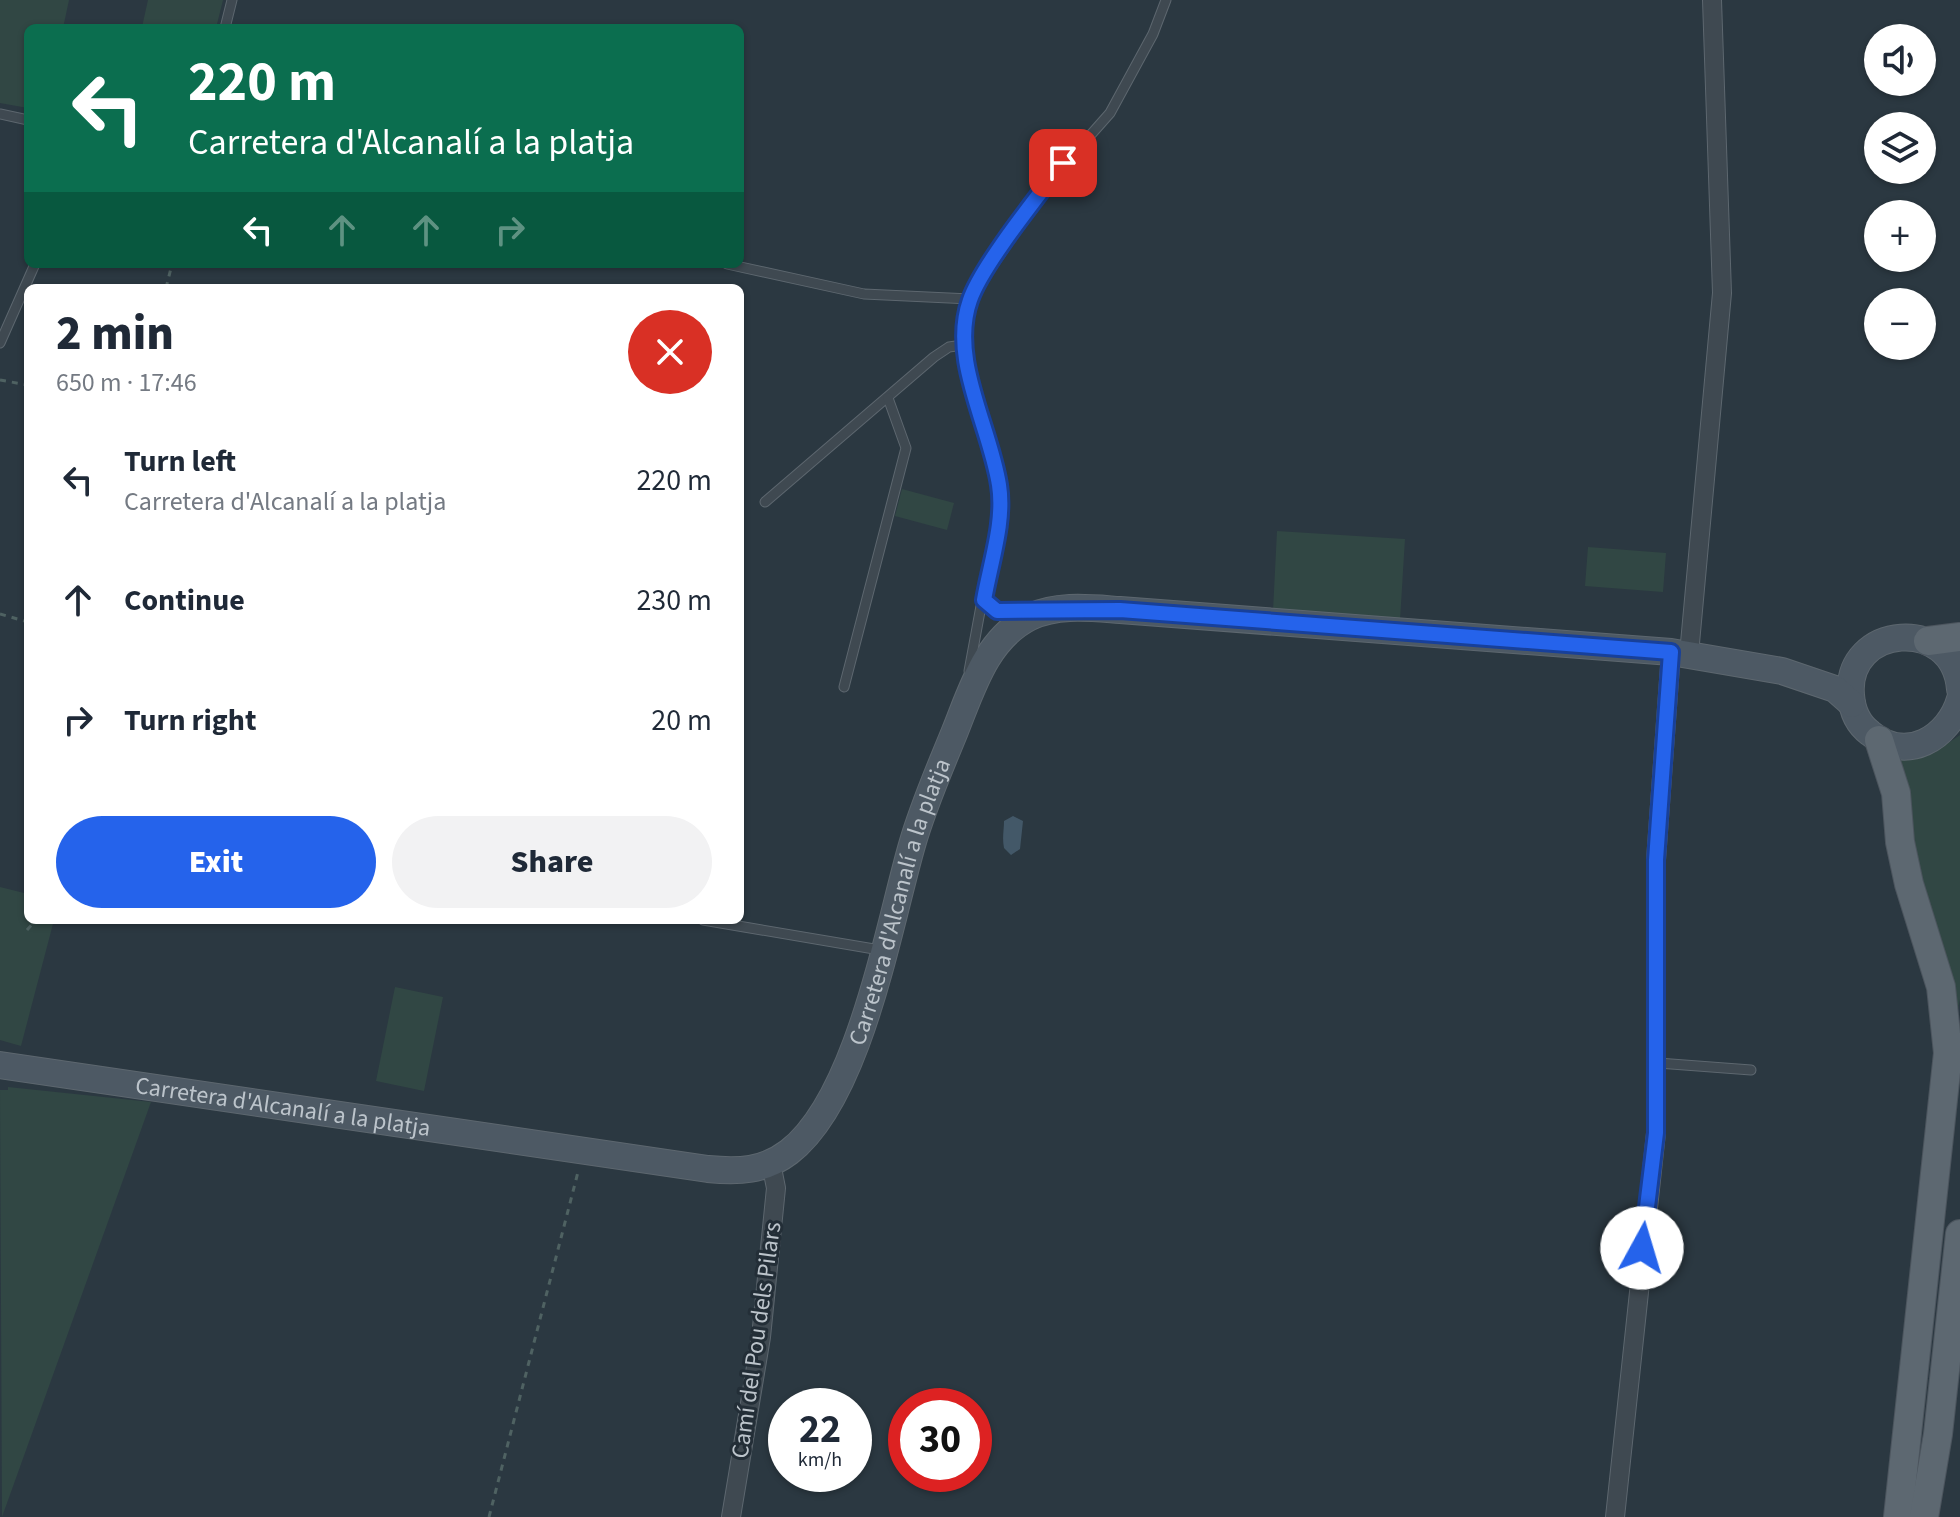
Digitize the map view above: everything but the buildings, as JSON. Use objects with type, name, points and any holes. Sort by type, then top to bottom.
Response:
[{"type":"main road","name":"Carretera d'Alcanalí a la platja","points":[[0,1065],[732,1171],[771,1163],[791,1150],[808,1131],[839,1081],[863,1019],[913,842],[978,673],[994,647],[1009,631],[1030,617],[1054,609],[1162,612],[1680,653],[1782,671],[1832,673],[1862,658],[1875,645],[1892,638],[1910,636],[1928,641]]},
{"type":"main road","points":[[1928,641],[1960,637]]},
{"type":"main road","points":[[1928,641],[1952,662],[1960,677],[1960,689]]},
{"type":"main road","points":[[1862,658],[1852,680],[1852,704],[1867,731],[1879,740],[1913,746],[1952,729],[1960,699]]},
{"type":"main road","name":"Carretera d'Alcanalí a la platja","points":[[1782,671],[1835,689],[1852,704]]},
{"type":"main road","points":[[1879,740],[1896,793],[1900,842],[1909,884],[1941,987],[1948,1053],[1898,1517]]},
{"type":"main road","points":[[1909,1517],[1960,1100]]},
{"type":"main road","points":[[1924,1517],[1938,1434],[1960,1234]]},
{"type":"street","points":[[1615,1517],[1656,1133],[1656,860],[1722,293],[1712,0]]},
{"type":"street","name":"Camí del Pou dels Pilars","points":[[731,1517],[761,1337],[776,1188],[771,1163]]},
{"type":"lane","points":[[226,24],[232,0]]},
{"type":"lane","points":[[956,728],[1000,517],[1000,488],[963,345],[970,299],[1049,182],[1110,113],[1153,34],[1166,0]]},
{"type":"lane","points":[[0,114],[24,119]]},
{"type":"lane","points":[[744,268],[864,294],[970,299]]},
{"type":"lane","points":[[0,343],[24,289]]},
{"type":"lane","points":[[765,502],[934,357],[949,347],[963,345]]},
{"type":"lane","points":[[844,687],[906,448],[888,398]]},
{"type":"lane","points":[[984,600],[997,611],[1031,613],[1054,609]]},
{"type":"lane","points":[[726,924],[884,951]]},
{"type":"lane","points":[[1658,1063],[1751,1070]]},
{"type":"lane","points":[[1938,1434],[1960,1287]]},
{"type":"path","points":[[0,380],[24,384]]},
{"type":"path","points":[[0,614],[24,621]]},
{"type":"path","points":[[27,930],[32,924]]},
{"type":"path","points":[[489,1517],[584,1150]]},
{"type":"green space","points":[[0,0],[69,0],[64,24],[24,24],[24,107],[0,103]]},
{"type":"green space","points":[[148,0],[223,0],[217,24],[143,24]]},
{"type":"green space","points":[[902,489],[954,503],[947,530],[895,516]]},
{"type":"green space","points":[[1277,531],[1405,539],[1400,620],[1273,611]]},
{"type":"green space","points":[[1588,547],[1666,553],[1663,592],[1585,586]]},
{"type":"green space","points":[[1960,735],[1960,999],[1957,1015],[1924,912],[1899,760],[1934,753]]},
{"type":"green space","points":[[0,887],[24,893],[24,924],[53,924],[21,1046],[0,1040]]},
{"type":"green space","points":[[395,987],[443,997],[424,1091],[376,1081]]},
{"type":"green space","points":[[8,1087],[151,1102],[2,1517],[0,1090],[8,1090]]},
{"type":"water","points":[[1013,816],[1023,821],[1020,849],[1011,855],[1004,848],[1003,834],[1004,821]]},
{"type":"route","points":[[1063,163],[977,284],[967,309],[963,345],[1000,488],[1000,517],[984,600],[997,611],[1120,610],[1671,652],[1656,860],[1656,1133],[1642,1248]]}]
